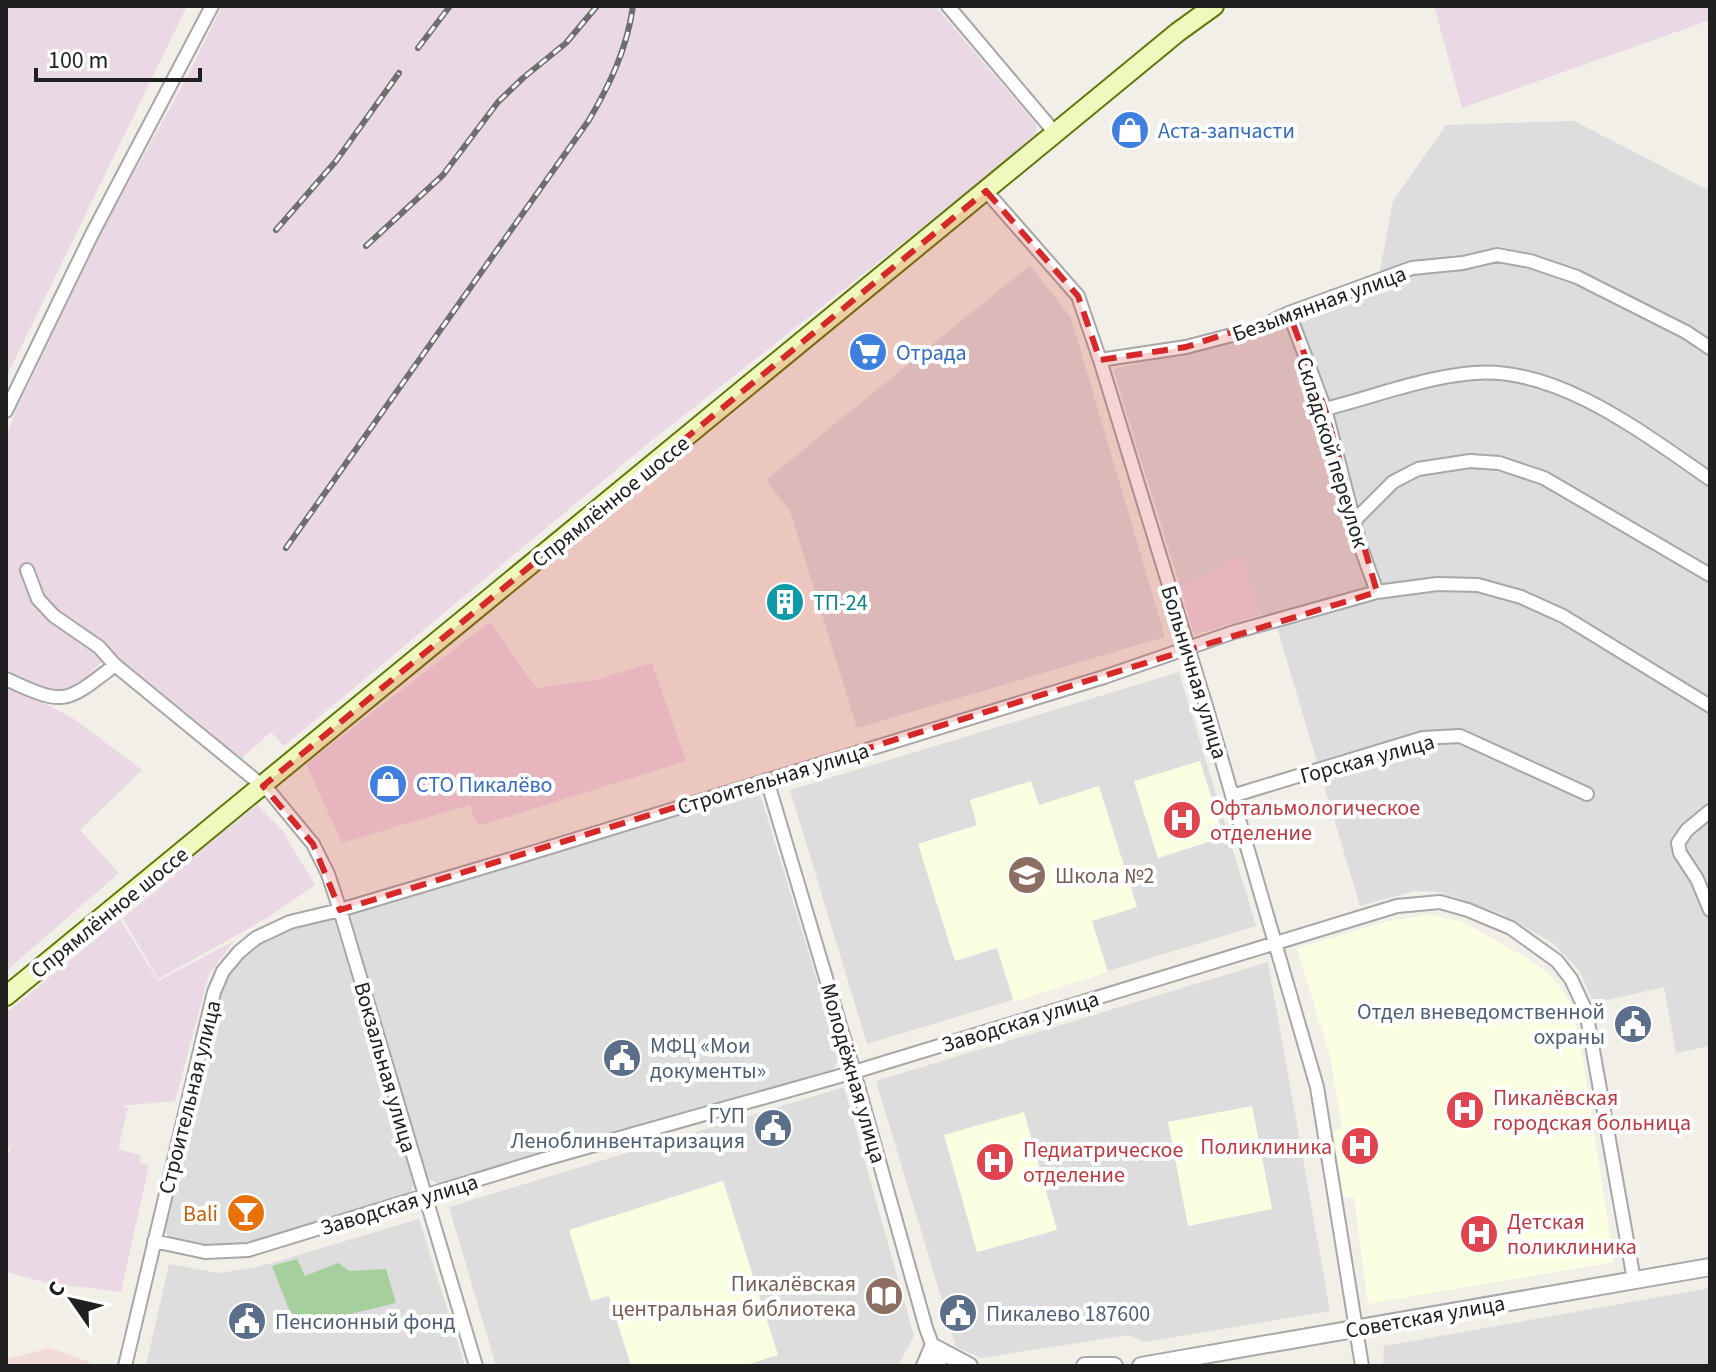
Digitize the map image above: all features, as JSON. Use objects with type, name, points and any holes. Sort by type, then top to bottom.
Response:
[{"type":"main road","name":"Спрямлённое шоссе","points":[[6,996],[1178,32],[1214,6]]},
{"type":"street","points":[[6,411],[92,234],[212,6]]},
{"type":"street","points":[[948,6],[1056,134]]},
{"type":"street","name":"Больничная улица","points":[[986,191],[1078,296],[1100,360],[1317,1087],[1362,1366]]},
{"type":"street","name":"Безымянная улица","points":[[1100,360],[1186,347],[1255,329],[1289,313],[1412,268],[1463,263],[1497,255],[1530,261],[1577,277],[1686,332],[1710,348]]},
{"type":"street","name":"Складской переулок","points":[[1289,313],[1325,409],[1360,545],[1377,592]]},
{"type":"street","points":[[1325,409],[1446,377],[1475,373],[1510,374],[1555,385],[1619,419],[1710,479]]},
{"type":"street","points":[[1355,520],[1393,482],[1418,469],[1470,461],[1499,463],[1544,478],[1710,575]]},
{"type":"street","name":"Вокзальная улица","points":[[27,570],[38,599],[54,616],[99,647],[115,665],[263,786],[313,844],[328,874],[340,910],[476,1366]]},
{"type":"street","name":"Строительная улица","points":[[125,1366],[206,1019],[223,971],[256,938],[290,922],[340,910],[1119,672],[1234,632],[1377,592],[1437,584],[1478,585],[1521,597],[1563,616],[1710,706]]},
{"type":"street","points":[[6,679],[58,700],[77,695],[115,665]]},
{"type":"street","name":"Горская улица","points":[[1232,796],[1423,738],[1460,736],[1587,794]]},
{"type":"street","name":"Молодёжная улица","points":[[767,780],[940,1366]]},
{"type":"street","points":[[1710,811],[1687,830],[1678,843],[1680,853],[1697,879],[1710,910]]},
{"type":"street","name":"Заводская улица","points":[[154,1241],[205,1252],[239,1251],[545,1159],[854,1072],[1397,906],[1440,902],[1511,928],[1557,961],[1571,979],[1586,1011],[1634,1280]]},
{"type":"street","name":"Советская улица","points":[[1141,1366],[1710,1267]]},
{"type":"street","points":[[925,1366],[933,1347],[969,1366]]},
{"type":"street","points":[[1085,1366],[1114,1366]]},
{"type":"highlighted area","points":[[986,191],[1078,296],[1100,360],[1186,347],[1289,313],[1325,409],[1377,592],[340,910],[313,844],[263,786]]},
{"type":"shaded area","points":[[6,6],[187,6],[6,378]]},
{"type":"shaded area","points":[[222,6],[935,6],[1037,125],[1036,138],[640,450],[284,746],[271,732],[236,763],[209,731],[118,658],[99,664],[77,687],[57,693],[6,673],[6,436],[106,223],[186,79]]},
{"type":"shaded area","points":[[1434,6],[1710,6],[1710,20],[1462,108]]},
{"type":"shaded area","points":[[1574,121],[1710,191],[1710,1046],[1676,1053],[1664,987],[1594,1003],[1579,970],[1553,943],[1502,914],[1440,892],[1414,891],[1360,906],[1273,614],[1260,615],[1242,556],[1228,561],[1219,570],[1180,586],[1113,369],[1202,349],[1377,286],[1393,201],[1446,125]]},
{"type":"shaded area","points":[[1030,265],[1071,318],[1165,637],[857,728],[790,511],[766,480]]},
{"type":"shaded area","points":[[1242,556],[1260,615],[1194,635],[1180,586],[1219,570],[1228,561]]},
{"type":"shaded area","points":[[490,622],[536,688],[595,680],[652,663],[686,761],[478,826],[469,805],[342,843],[306,764]]},
{"type":"shaded area","points":[[1179,672],[1256,926],[867,1044],[790,790]]},
{"type":"shaded area","points":[[6,683],[74,719],[142,770],[80,830],[119,873],[6,971]]},
{"type":"shaded area","name":"Офтальмологическое отделение","points":[[1200,761],[1224,837],[1158,858],[1134,781]]},
{"type":"shaded area","name":"Школа №2","points":[[1031,781],[1039,805],[1099,786],[1137,907],[1092,921],[1108,972],[1014,1002],[997,948],[955,961],[918,844],[977,825],[970,800]]},
{"type":"shaded area","points":[[749,791],[760,794],[840,1055],[833,1070],[440,1185],[424,1176],[348,918],[350,910]]},
{"type":"shaded area","points":[[257,805],[282,830],[315,885],[267,918],[158,979],[123,918],[177,873],[175,869]]},
{"type":"shaded area","name":"Пикалёвская городская больница","points":[[1428,915],[1461,921],[1525,957],[1552,976],[1569,1000],[1583,1060],[1614,1262],[1368,1304],[1354,1197],[1344,1198],[1333,1131],[1342,1129],[1331,1060],[1297,948],[1389,921]]},
{"type":"shaded area","points":[[327,916],[334,919],[415,1183],[410,1192],[238,1245],[204,1246],[172,1240],[163,1229],[215,1007],[226,978],[254,947],[276,932]]},
{"type":"shaded area","points":[[120,919],[158,981],[234,941],[209,974],[175,1101],[121,1106],[128,1108],[118,1149],[141,1155],[140,1163],[149,1165],[121,1292],[48,1283],[6,1272],[6,1167],[10,1147],[6,1149],[6,1013]]},
{"type":"shaded area","points":[[1268,962],[1330,1311],[1145,1342],[1129,1335],[981,1358],[956,1347],[876,1081]]},
{"type":"shaded area","points":[[844,1087],[914,1336],[898,1366],[496,1366],[449,1207]]},
{"type":"shaded area","points":[[1252,1106],[1272,1209],[1188,1226],[1168,1122]]},
{"type":"shaded area","name":"Педиатрическое отделение","points":[[1024,1112],[1057,1230],[977,1252],[944,1135]]},
{"type":"shaded area","points":[[723,1181],[778,1355],[743,1366],[631,1366],[609,1296],[591,1301],[569,1230]]},
{"type":"shaded area","points":[[419,1219],[465,1366],[146,1366],[169,1264],[219,1273],[258,1267]]},
{"type":"shaded area","points":[[1710,1288],[1710,1366],[1383,1366],[1384,1346]]},
{"type":"shaded area","points":[[50,1348],[90,1362],[88,1366],[6,1366],[6,1359]]},
{"type":"green space","points":[[297,1259],[305,1276],[338,1263],[349,1271],[386,1269],[396,1303],[313,1323],[290,1312],[272,1266]]},
{"type":"railway","points":[[418,48],[450,6]]},
{"type":"railway","points":[[366,246],[443,175],[498,102],[566,43],[597,6]]},
{"type":"railway","points":[[286,548],[589,120],[617,66],[633,6]]},
{"type":"railway","points":[[276,230],[336,161],[399,73]]},
{"type":"place","name":"Аста-запчасти","points":[[1130,130]]},
{"type":"place","name":"Отрада","points":[[868,352]]},
{"type":"place","name":"ТП-24","points":[[785,602]]},
{"type":"place","name":"СТО Пикалёво","points":[[388,784]]},
{"type":"place","name":"Офтальмологическое отделение","points":[[1182,820]]},
{"type":"place","name":"Школа №2","points":[[1027,875]]},
{"type":"place","name":"Отдел вневедомственной охраны","points":[[1633,1024]]},
{"type":"place","name":"МФЦ «Мои документы»","points":[[622,1058]]},
{"type":"place","name":"Пикалёвская городская больница","points":[[1465,1110]]},
{"type":"place","name":"ГУП Леноблинвентаризация","points":[[773,1128]]},
{"type":"place","name":"Поликлиника","points":[[1360,1146]]},
{"type":"place","name":"Педиатрическое отделение","points":[[995,1162]]},
{"type":"place","name":"Bali","points":[[246,1213]]},
{"type":"place","name":"Детская поликлиника","points":[[1479,1234]]},
{"type":"place","name":"Пикалёвская центральная библиотека","points":[[884,1296]]},
{"type":"place","name":"Пикалево 187600","points":[[958,1313]]},
{"type":"place","name":"Пенсионный фонд","points":[[247,1321]]}]
